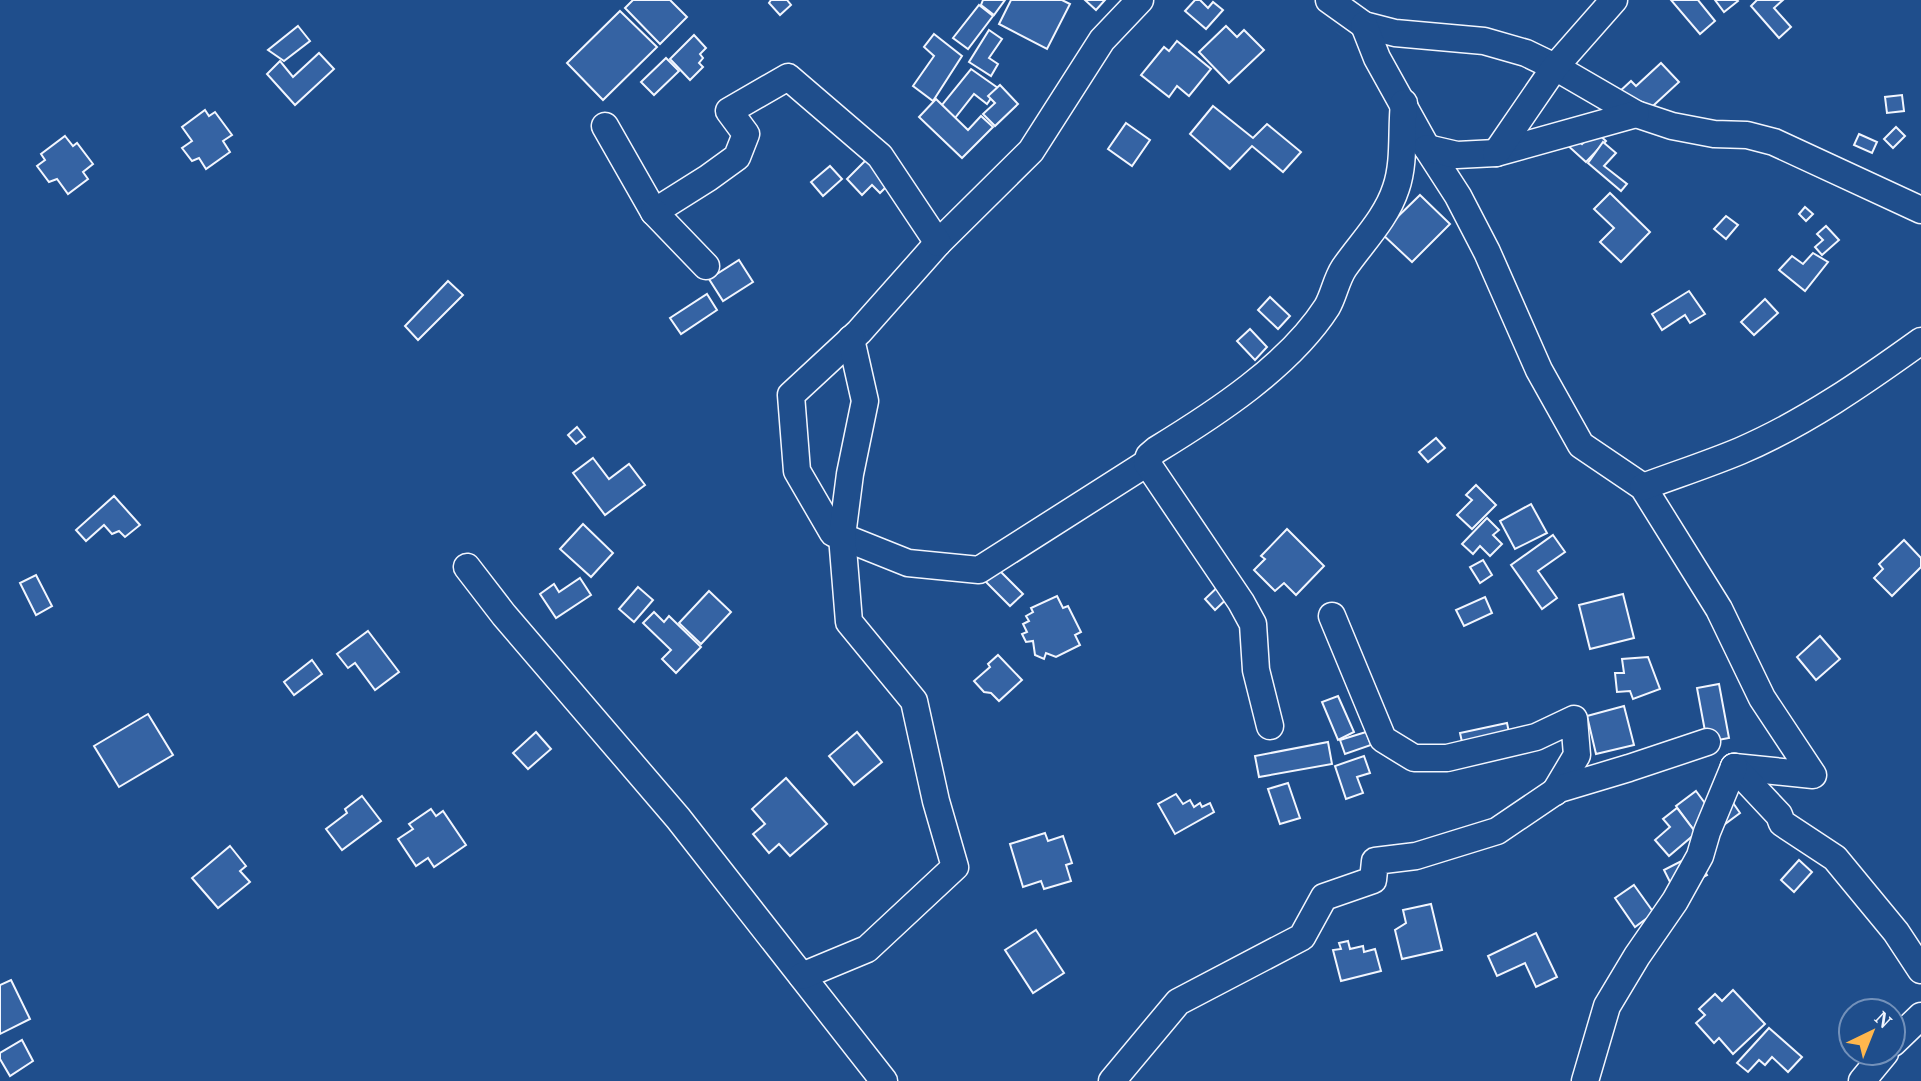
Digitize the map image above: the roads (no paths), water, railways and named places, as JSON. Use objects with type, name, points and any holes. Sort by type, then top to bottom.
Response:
[{"type":"street","points":[[1140,0],[1102,40],[1031,151],[938,243],[851,339],[791,395],[797,471],[833,533],[908,563],[979,570],[1147,463],[1149,456],[1156,450],[1222,407],[1258,379],[1312,327],[1328,305],[1342,271],[1376,228],[1396,188],[1401,164],[1404,103]]},
{"type":"street","points":[[1329,0],[1364,25],[1395,33],[1484,41],[1525,53],[1555,66],[1636,114],[1672,126],[1714,135],[1747,135],[1774,142],[1921,210]]},
{"type":"street","points":[[1496,153],[1555,66],[1614,0]]},
{"type":"street","points":[[1364,25],[1377,58],[1482,241],[1539,370],[1581,445],[1643,487],[1718,609],[1762,698],[1813,775],[1734,767]]},
{"type":"street","points":[[654,212],[737,157],[746,134],[729,111],[788,77],[880,156],[938,243]]},
{"type":"street","points":[[1427,148],[1457,155],[1496,153],[1636,114]]},
{"type":"street","points":[[605,127],[654,212],[706,266]]},
{"type":"street","points":[[802,976],[867,949],[955,867],[936,801],[914,701],[849,622],[842,536],[850,474],[865,401],[851,339]]},
{"type":"street","points":[[1643,487],[1741,450],[1798,421],[1858,386],[1921,341]]},
{"type":"street","points":[[1147,463],[1253,624],[1256,670],[1270,726]]},
{"type":"street","points":[[467,567],[504,615],[678,818],[884,1081]]},
{"type":"street","points":[[1332,616],[1383,739],[1415,758],[1447,758],[1536,737],[1574,719],[1577,755],[1555,792]]},
{"type":"street","points":[[1112,1081],[1178,1002],[1302,937],[1324,897],[1373,880],[1375,861],[1416,856],[1497,831],[1555,792],[1707,742]]},
{"type":"street","points":[[1734,767],[1779,815],[1782,823],[1835,858],[1889,922],[1921,970]]},
{"type":"street","points":[[1585,1081],[1607,1006],[1675,901],[1700,856],[1734,767]]},
{"type":"street","points":[[1907,1030],[1921,1016]]},
{"type":"street","points":[[1862,1081],[1874,1067]]}]
